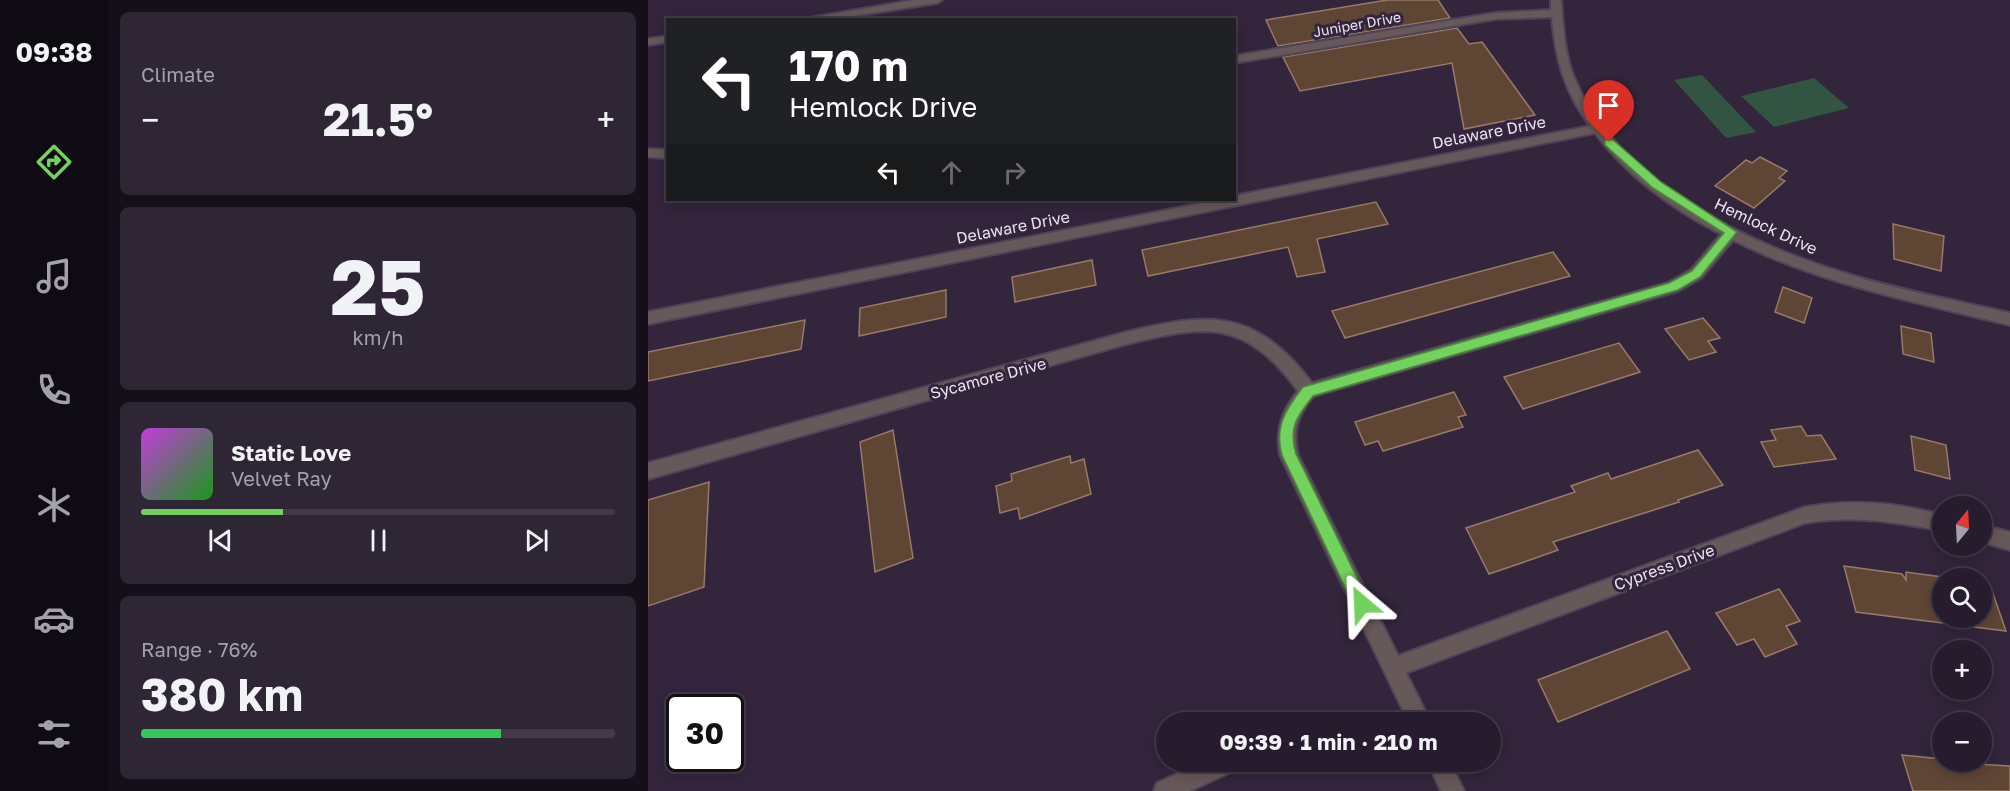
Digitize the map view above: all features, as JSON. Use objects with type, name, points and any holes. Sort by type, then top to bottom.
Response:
[{"type":"street","points":[[816,18],[937,0]]},
{"type":"street","name":"Juniper Drive","points":[[1236,60],[1556,7]]},
{"type":"street","name":"Hemlock Drive","points":[[1556,7],[1566,72],[1596,129],[1622,156],[1657,185],[1731,232],[1836,276],[2010,319]]},
{"type":"street","points":[[648,42],[666,39]]},
{"type":"street","name":"Delaware Drive","points":[[1236,201],[1596,129]]},
{"type":"street","points":[[648,153],[666,154]]},
{"type":"street","name":"Delaware Drive","points":[[648,318],[1235,201]]},
{"type":"street","points":[[1415,712],[1289,455],[1285,440],[1286,427],[1294,408],[1308,391],[1673,287],[1696,274],[1731,232]]},
{"type":"street","name":"Sycamore Drive","points":[[648,471],[1105,345],[1193,326],[1216,325],[1238,330],[1258,339],[1275,351],[1308,391]]},
{"type":"street","name":"Cypress Drive","points":[[1393,668],[1805,515],[1856,508],[1887,510],[1932,521]]},
{"type":"street","points":[[1992,536],[2010,541]]},
{"type":"street","points":[[1165,791],[1206,772]]},
{"type":"street","points":[[1444,772],[1454,791]]},
{"type":"green space","points":[[1702,75],[1756,132],[1726,138],[1674,80]]},
{"type":"green space","points":[[1814,78],[1849,108],[1774,127],[1741,96]]},
{"type":"building","points":[[1387,0],[1438,0],[1450,18],[1278,46],[1266,20]]},
{"type":"building","points":[[1457,28],[1469,44],[1482,42],[1535,115],[1464,129],[1452,63],[1300,91],[1283,57]]},
{"type":"building","points":[[1760,157],[1787,171],[1779,178],[1785,181],[1754,208],[1715,186],[1746,160],[1752,163]]},
{"type":"building","points":[[1376,202],[1388,224],[1317,239],[1325,272],[1297,277],[1288,247],[1148,276],[1142,250]]},
{"type":"building","points":[[1893,224],[1944,236],[1941,271],[1894,259]]},
{"type":"building","points":[[1553,252],[1570,276],[1345,338],[1332,311]]},
{"type":"building","points":[[1092,260],[1096,285],[1015,302],[1012,277]]},
{"type":"building","points":[[1783,287],[1812,298],[1804,323],[1775,312]]},
{"type":"building","points":[[946,290],[946,317],[859,336],[860,308]]},
{"type":"building","points":[[1703,318],[1720,338],[1708,341],[1716,352],[1689,360],[1665,329]]},
{"type":"building","points":[[805,320],[801,349],[648,381],[648,352]]},
{"type":"building","points":[[1901,326],[1931,333],[1934,362],[1903,354]]},
{"type":"building","points":[[1619,343],[1640,372],[1523,409],[1504,377]]},
{"type":"building","points":[[1454,392],[1466,415],[1458,417],[1463,427],[1383,451],[1378,441],[1365,445],[1355,422]]},
{"type":"building","points":[[1801,426],[1807,436],[1821,435],[1836,459],[1774,467],[1761,442],[1776,440],[1771,430]]},
{"type":"building","points":[[893,430],[913,558],[875,572],[860,442]]},
{"type":"building","points":[[1911,436],[1946,445],[1950,479],[1915,470]]},
{"type":"building","points":[[1698,450],[1723,485],[1678,500],[1679,502],[1553,542],[1558,550],[1489,574],[1466,528],[1575,492],[1571,486],[1608,473],[1611,479]]},
{"type":"building","points":[[1070,456],[1071,463],[1084,459],[1091,494],[1020,519],[1018,508],[1000,513],[996,486],[1012,481],[1011,474]]},
{"type":"building","points":[[709,482],[704,587],[648,606],[648,500]]},
{"type":"building","points":[[1844,566],[1902,574],[1906,580],[1906,572],[1932,576],[1932,622],[1856,612]]},
{"type":"building","points":[[1779,589],[1800,621],[1786,626],[1797,644],[1765,657],[1754,639],[1737,645],[1716,613]]},
{"type":"building","points":[[1992,591],[2006,631],[1982,628],[1992,628]]},
{"type":"building","points":[[1667,631],[1690,669],[1558,722],[1538,680]]},
{"type":"building","points":[[1902,755],[1932,758],[1932,772],[1992,772],[1992,765],[2010,766],[2010,791],[1913,791]]},
{"type":"route","points":[[1362,604],[1289,455],[1285,440],[1290,415],[1308,391],[1673,287],[1696,274],[1731,232],[1677,200],[1637,170],[1609,142]]}]
